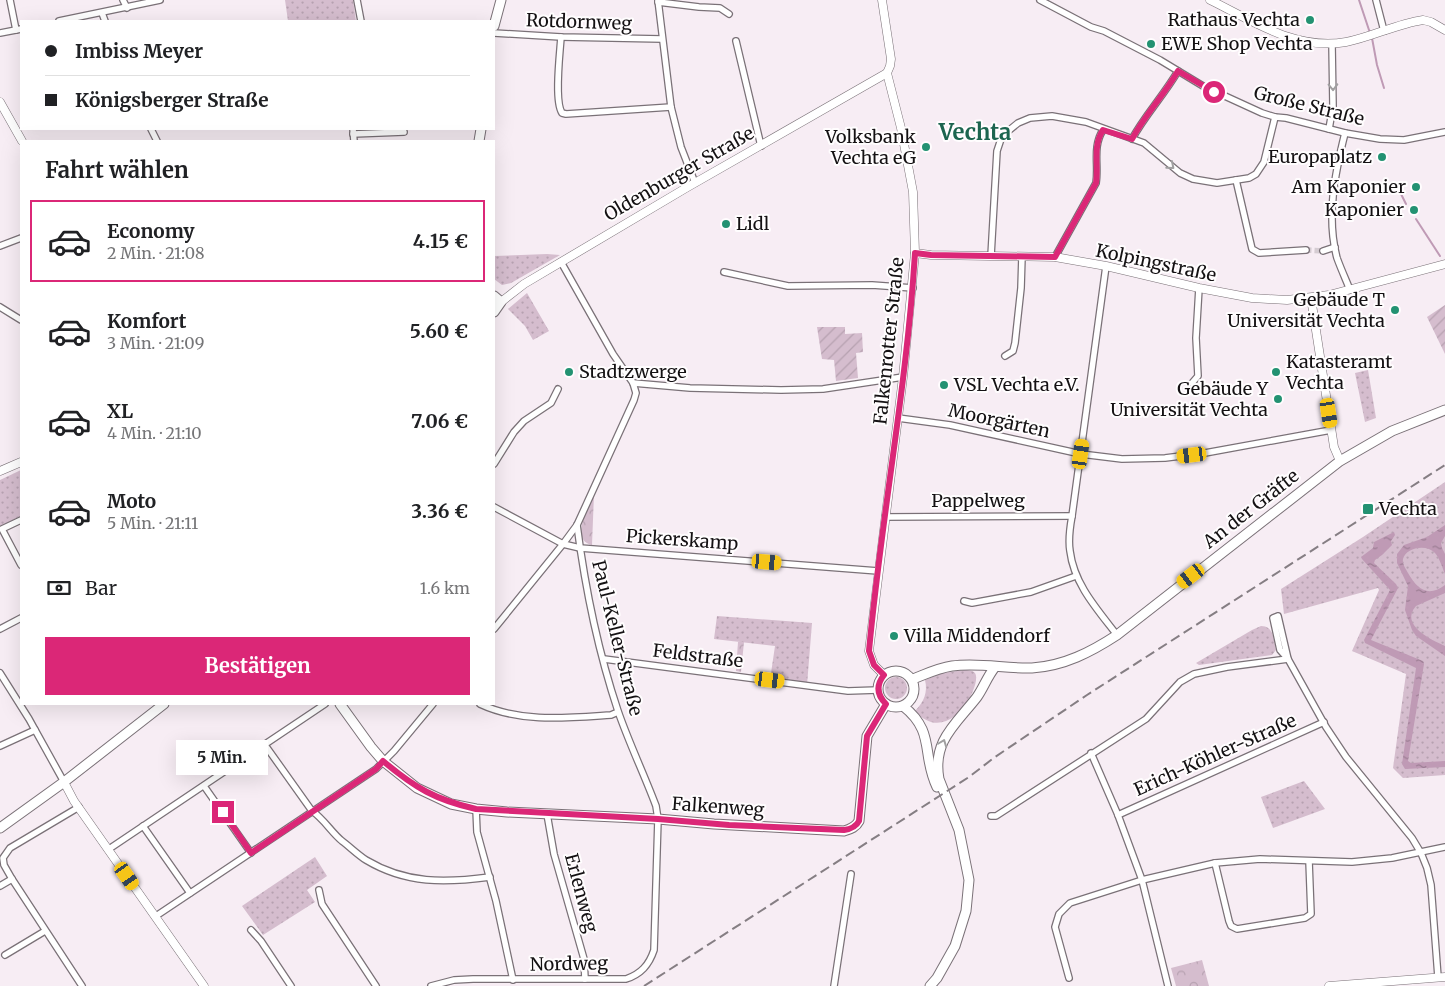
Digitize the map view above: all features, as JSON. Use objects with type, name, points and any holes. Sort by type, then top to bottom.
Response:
[{"type":"main road","points":[[495,22],[501,0]]},
{"type":"main road","name":"An der Gräfte","points":[[913,680],[941,668],[974,665],[1034,668],[1064,662],[1092,650],[1116,635],[1340,461],[1392,431],[1445,410]]},
{"type":"main road","points":[[972,703],[980,677],[974,665]]},
{"type":"main road","points":[[930,986],[937,978],[955,946],[966,911],[969,880],[959,830],[939,779],[938,756],[946,735],[978,695],[986,678],[995,667]]},
{"type":"main road","points":[[894,670],[904,672],[913,680],[915,692],[912,698],[903,706],[897,707],[886,704],[879,695],[878,685],[884,675],[894,670]]},
{"type":"main road","name":"Falkenweg","points":[[341,705],[383,761],[417,788],[451,804],[476,809],[547,814],[658,819],[757,827],[844,830],[851,829],[859,821],[867,736],[886,704]]},
{"type":"main road","points":[[0,828],[64,782],[163,705]]},
{"type":"main road","points":[[903,706],[921,724],[926,736],[930,770],[949,807]]},
{"type":"street","points":[[0,33],[18,29],[10,0]]},
{"type":"street","points":[[123,0],[127,8]]},
{"type":"street","points":[[64,20],[160,0]]},
{"type":"street","points":[[357,0],[361,20]]},
{"type":"street","name":"Große Straße","points":[[1040,0],[1160,60],[1224,97],[1275,117],[1380,139],[1396,140],[1445,132]]},
{"type":"street","points":[[1210,0],[1285,36],[1306,43],[1332,44],[1365,37],[1423,20],[1445,30]]},
{"type":"street","points":[[1376,0],[1384,31]]},
{"type":"street","points":[[695,183],[681,147],[671,108],[658,1],[720,8],[729,14]]},
{"type":"street","name":"Falkenrotter Straße","points":[[882,4],[891,59],[887,73],[901,128],[913,192],[915,253],[903,377],[869,651],[874,665],[884,675]]},
{"type":"street","points":[[102,13],[105,20]]},
{"type":"street","name":"Rotdornweg","points":[[495,33],[561,37],[662,39]]},
{"type":"street","points":[[561,37],[559,84],[560,109],[562,113],[671,108]]},
{"type":"street","points":[[736,41],[761,146]]},
{"type":"street","points":[[1330,129],[1333,106],[1332,44]]},
{"type":"street","points":[[1132,139],[1178,71]]},
{"type":"street","name":"Oldenburger Straße","points":[[497,299],[887,73]]},
{"type":"street","points":[[0,102],[21,140]]},
{"type":"street","points":[[991,256],[997,151],[1002,136],[1018,123],[1030,118],[1044,116],[1086,122],[1103,130],[1144,143],[1180,174],[1193,179],[1217,182],[1249,178],[1256,174],[1261,168],[1275,117]]},
{"type":"street","points":[[1055,257],[1096,183],[1095,159],[1099,136],[1103,130]]},
{"type":"street","points":[[353,132],[404,132]]},
{"type":"street","points":[[1345,133],[1332,200],[1332,220],[1338,259],[1350,290]]},
{"type":"street","points":[[1236,180],[1252,249],[1259,253],[1306,250]]},
{"type":"street","points":[[0,246],[20,238]]},
{"type":"street","points":[[1323,251],[1335,247]]},
{"type":"street","name":"Kolpingstraße","points":[[915,253],[931,255],[1055,257],[1106,266],[1199,288],[1252,298],[1286,300],[1311,298],[1350,290],[1445,264]]},
{"type":"street","points":[[1005,356],[1013,351],[1015,343],[1021,288],[1022,256]]},
{"type":"street","points":[[495,628],[577,525],[636,392],[633,383],[613,354],[561,262]]},
{"type":"street","points":[[1106,266],[1072,516],[1070,549],[1076,576],[1092,603],[1116,635]]},
{"type":"street","points":[[724,272],[788,286],[872,285],[913,288]]},
{"type":"street","points":[[1192,383],[1198,376],[1196,338],[1199,288]]},
{"type":"street","points":[[1311,298],[1334,447],[1340,461]]},
{"type":"street","points":[[0,307],[20,319]]},
{"type":"street","points":[[633,383],[690,388],[781,390],[823,389],[903,377]]},
{"type":"street","points":[[495,462],[514,432],[524,421],[551,403],[558,389]]},
{"type":"street","name":"Moorgärten","points":[[898,418],[950,425],[1081,454],[1122,459],[1165,458],[1206,453],[1332,430]]},
{"type":"street","points":[[0,472],[20,462]]},
{"type":"street","name":"Pickerskamp","points":[[495,508],[563,544],[580,548],[878,571]]},
{"type":"street","name":"Pappelweg","points":[[885,517],[1072,516]]},
{"type":"street","points":[[20,520],[2,529],[20,564]]},
{"type":"street","name":"Paul-Keller-Straße","points":[[577,525],[581,561],[618,712],[656,806],[658,819]]},
{"type":"street","points":[[964,600],[972,603],[1030,592],[1076,576]]},
{"type":"street","points":[[1276,617],[1288,659],[1324,722],[1346,757],[1412,838],[1421,853],[1432,884],[1442,977],[1332,986]]},
{"type":"street","points":[[0,629],[20,619]]},
{"type":"street","name":"Feldstraße","points":[[604,659],[848,691],[878,690]]},
{"type":"street","points":[[991,816],[996,816],[1146,719],[1180,682],[1194,674],[1227,667],[1288,659]]},
{"type":"street","points":[[0,673],[79,807],[204,986]]},
{"type":"street","points":[[109,849],[324,705]]},
{"type":"street","points":[[156,916],[376,769],[394,751],[432,705]]},
{"type":"street","points":[[483,705],[504,713],[542,718],[611,715],[618,712]]},
{"type":"street","name":"Erich-Köhler-Straße","points":[[1118,815],[1324,722]]},
{"type":"street","points":[[0,746],[35,730]]},
{"type":"street","points":[[265,744],[312,812],[320,816],[340,839],[366,860],[398,874],[420,880],[446,882],[490,877]]},
{"type":"street","points":[[1091,753],[1118,815],[1142,880],[1168,986]]},
{"type":"street","points":[[204,786],[251,853]]},
{"type":"street","points":[[79,807],[10,848],[3,858],[4,865],[12,879],[82,986]]},
{"type":"street","name":"Nordweg","points":[[476,809],[477,832],[490,877],[513,980],[626,979],[642,971],[650,961],[654,950],[658,819]]},
{"type":"street","name":"Erlenweg","points":[[547,814],[554,854],[584,959],[585,979]]},
{"type":"street","points":[[143,826],[190,893]]},
{"type":"street","points":[[1069,978],[1056,927],[1059,914],[1070,903],[1142,880],[1215,863],[1260,859],[1352,862],[1421,853],[1445,847]]},
{"type":"street","points":[[1215,863],[1229,921],[1232,926],[1237,928],[1305,918],[1311,914],[1309,861]]},
{"type":"street","points":[[834,986],[851,874]]},
{"type":"street","points":[[0,886],[12,879]]},
{"type":"street","points":[[319,890],[322,904],[376,986]]},
{"type":"street","points":[[251,930],[261,941],[291,986]]},
{"type":"street","points":[[5,955],[45,931]]},
{"type":"street","points":[[431,986],[454,980],[513,980]]},
{"type":"green space","points":[[285,0],[353,0],[356,20],[288,20]]},
{"type":"green space","points":[[560,255],[511,283],[502,285],[495,280],[495,256]]},
{"type":"green space","points":[[527,293],[549,331],[533,340],[525,326],[508,309]]},
{"type":"green space","points":[[1445,305],[1445,354],[1427,317]]},
{"type":"green space","points":[[817,327],[845,327],[845,334],[862,333],[863,352],[856,353],[858,378],[836,381],[834,360],[822,359]]},
{"type":"green space","points":[[1368,370],[1376,418],[1365,422],[1355,373]]},
{"type":"green space","points":[[20,470],[20,516],[0,526],[0,480]]},
{"type":"green space","points":[[1445,482],[1445,775],[1403,778],[1393,768],[1406,674],[1352,651],[1379,590],[1378,588],[1284,614],[1281,589]]},
{"type":"green space","points":[[594,494],[592,545],[585,542],[581,530],[582,522]]},
{"type":"green space","points":[[717,616],[812,623],[807,685],[770,680],[775,646],[714,639]]},
{"type":"green space","points":[[1261,626],[1271,631],[1276,650],[1272,655],[1199,665],[1196,663],[1252,630]]},
{"type":"green space","points":[[738,642],[744,642],[741,672],[736,671]]},
{"type":"green space","points":[[964,670],[975,673],[974,689],[961,710],[951,719],[940,723],[928,721],[915,711],[924,697],[926,689],[925,680],[943,673]]},
{"type":"green space","points":[[896,677],[904,680],[907,688],[904,696],[896,699],[888,696],[885,688],[888,680]]},
{"type":"green space","points":[[1304,781],[1325,809],[1273,828],[1261,797]]},
{"type":"green space","points":[[315,857],[327,876],[307,890],[315,902],[263,935],[242,906]]},
{"type":"green space","points":[[1202,960],[1209,986],[1176,986],[1171,968]]},
{"type":"water","points":[[1445,525],[1445,536],[1441,543],[1445,554],[1445,574],[1437,555],[1427,548],[1412,549],[1405,555],[1403,561],[1411,579],[1424,590],[1433,591],[1445,585],[1445,593],[1416,606],[1412,613],[1412,619],[1419,631],[1445,646],[1445,656],[1416,636],[1412,630],[1405,610],[1408,586],[1397,563],[1397,554],[1404,545],[1427,537]]},
{"type":"water","points":[[1394,532],[1395,535],[1391,541],[1392,545],[1374,563],[1398,588],[1371,640],[1423,661],[1408,761],[1411,763],[1445,761],[1445,767],[1405,769],[1402,764],[1416,668],[1365,643],[1364,640],[1390,590],[1361,557],[1373,548],[1374,542]]},
{"type":"waterway","points":[[1359,0],[1370,33]]},
{"type":"waterway","points":[[1372,38],[1384,88]]},
{"type":"waterway","points":[[1400,187],[1400,192],[1406,204]]},
{"type":"waterway","points":[[1416,219],[1440,256]]},
{"type":"tunnel","points":[[1306,250],[1323,251]]},
{"type":"railway","points":[[644,986],[969,777],[995,757],[1087,695],[1445,465]]},
{"type":"place","name":"Rathaus Vechta","points":[[1310,20]]},
{"type":"place","name":"EWE Shop Vechta","points":[[1151,44]]},
{"type":"place","name":"Volksbank Vechta eG","points":[[926,147]]},
{"type":"place","name":"Europaplatz","points":[[1382,157]]},
{"type":"place","name":"Am Kaponier","points":[[1416,187]]},
{"type":"place","name":"Kaponier","points":[[1414,210]]},
{"type":"place","name":"Lidl","points":[[726,224]]},
{"type":"place","name":"Gebäude T Universität Vechta","points":[[1395,310]]},
{"type":"place","name":"Stadtzwerge","points":[[569,372]]},
{"type":"place","name":"Katasteramt Vechta","points":[[1276,372]]},
{"type":"place","name":"VSL Vechta e.V.","points":[[944,385]]},
{"type":"place","name":"Gebäude Y Universität Vechta","points":[[1278,399]]},
{"type":"place","name":"Vechta","points":[[1368,509]]},
{"type":"place","name":"Villa Middendorf","points":[[894,636]]},
{"type":"district","name":"Vechta","points":[[975,132]]},
{"type":"route","points":[[223,812],[251,853],[376,769],[383,761],[417,788],[451,804],[476,809],[658,819],[774,828],[844,830],[851,829],[857,825],[859,821],[867,736],[886,704],[879,695],[878,690],[880,680],[884,675],[874,665],[869,651],[903,377],[915,253],[931,255],[1055,257],[1096,183],[1095,159],[1099,136],[1103,130],[1132,139],[1178,71],[1214,92]]}]
